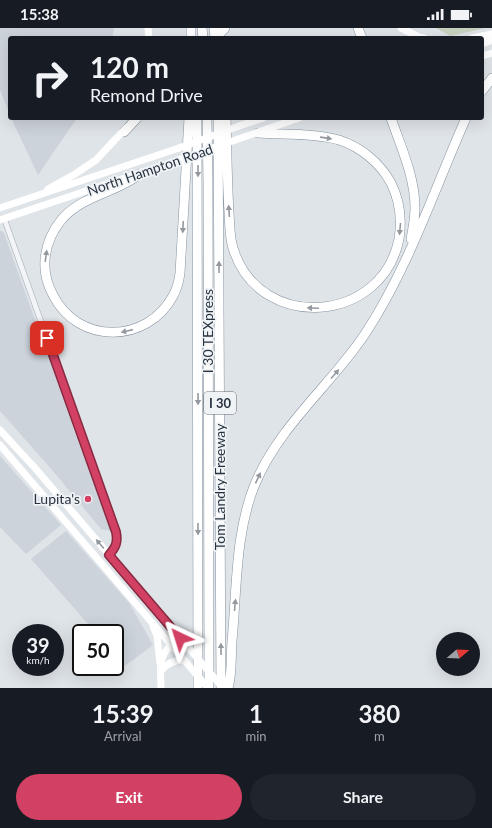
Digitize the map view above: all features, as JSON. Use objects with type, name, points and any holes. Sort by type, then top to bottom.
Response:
[{"type":"highway","points":[[217,36],[225,28]]},
{"type":"highway","points":[[484,88],[492,78]]},
{"type":"highway","points":[[124,132],[135,120]]},
{"type":"highway","points":[[140,174],[130,182],[83,202],[70,211],[56,226],[51,235],[45,268],[50,289],[61,308],[70,317],[89,328],[111,333],[131,330],[152,320],[161,313],[174,296],[178,286],[180,273],[189,120]]},
{"type":"highway","name":"Tom Landry Freeway","points":[[197,120],[198,688]]},
{"type":"highway","name":"I 30 TEXpress","points":[[207,120],[208,688]]},
{"type":"highway","name":"Tom Landry Freeway","points":[[218,120],[222,688]]},
{"type":"highway","points":[[226,120],[227,187],[231,239],[238,260],[249,278],[277,300],[301,307],[326,308],[340,305],[362,294],[376,283],[387,269],[398,244],[400,231],[398,201],[388,178],[381,167],[362,151],[339,140],[315,136],[258,133]]},
{"type":"highway","points":[[392,120],[408,168],[414,194],[415,220],[411,238],[412,248]]},
{"type":"highway","points":[[228,688],[239,551],[245,518],[255,484],[264,465],[290,427],[340,368],[365,334],[388,297],[412,248],[465,120]]},
{"type":"main road","points":[[401,28],[417,36]]},
{"type":"main road","points":[[482,36],[492,34]]},
{"type":"main road","points":[[23,201],[75,174],[96,160],[124,132],[131,120]]},
{"type":"main road","name":"North Hampton Road","points":[[0,207],[23,201],[257,120]]},
{"type":"main road","name":"North Hampton Road","points":[[2,219],[140,174],[294,120]]},
{"type":"main road","points":[[0,207],[2,219]]},
{"type":"main road","points":[[0,430],[77,517],[222,688]]},
{"type":"main road","points":[[8,438],[0,445],[102,562],[208,688]]},
{"type":"main road","points":[[69,524],[77,517]]},
{"type":"main road","points":[[102,562],[109,555]]},
{"type":"main road","points":[[131,596],[138,590]]},
{"type":"main road","points":[[150,619],[156,636],[161,688]]},
{"type":"main road","points":[[160,671],[162,657],[166,650],[180,638]]},
{"type":"main road","points":[[160,671],[165,665],[171,662],[184,660]]},
{"type":"street","points":[[2,219],[116,532],[116,546],[109,555]]},
{"type":"shaded area","points":[[0,28],[114,28],[112,36],[8,36],[8,110],[0,90]]},
{"type":"shaded area","points":[[12,120],[76,120],[38,175]]},
{"type":"shaded area","points":[[0,231],[4,233],[111,531],[101,529],[53,471],[0,411]]},
{"type":"shaded area","points":[[0,456],[61,525],[26,554],[0,527]]},
{"type":"shaded area","points":[[66,531],[129,603],[153,645],[125,666],[124,624],[88,624],[31,559]]},
{"type":"green space","points":[[436,28],[486,28],[450,36]]},
{"type":"place","name":"Lupita's","points":[[88,499]]},
{"type":"route","points":[[47,338],[116,532],[116,546],[109,555],[180,638]]}]
